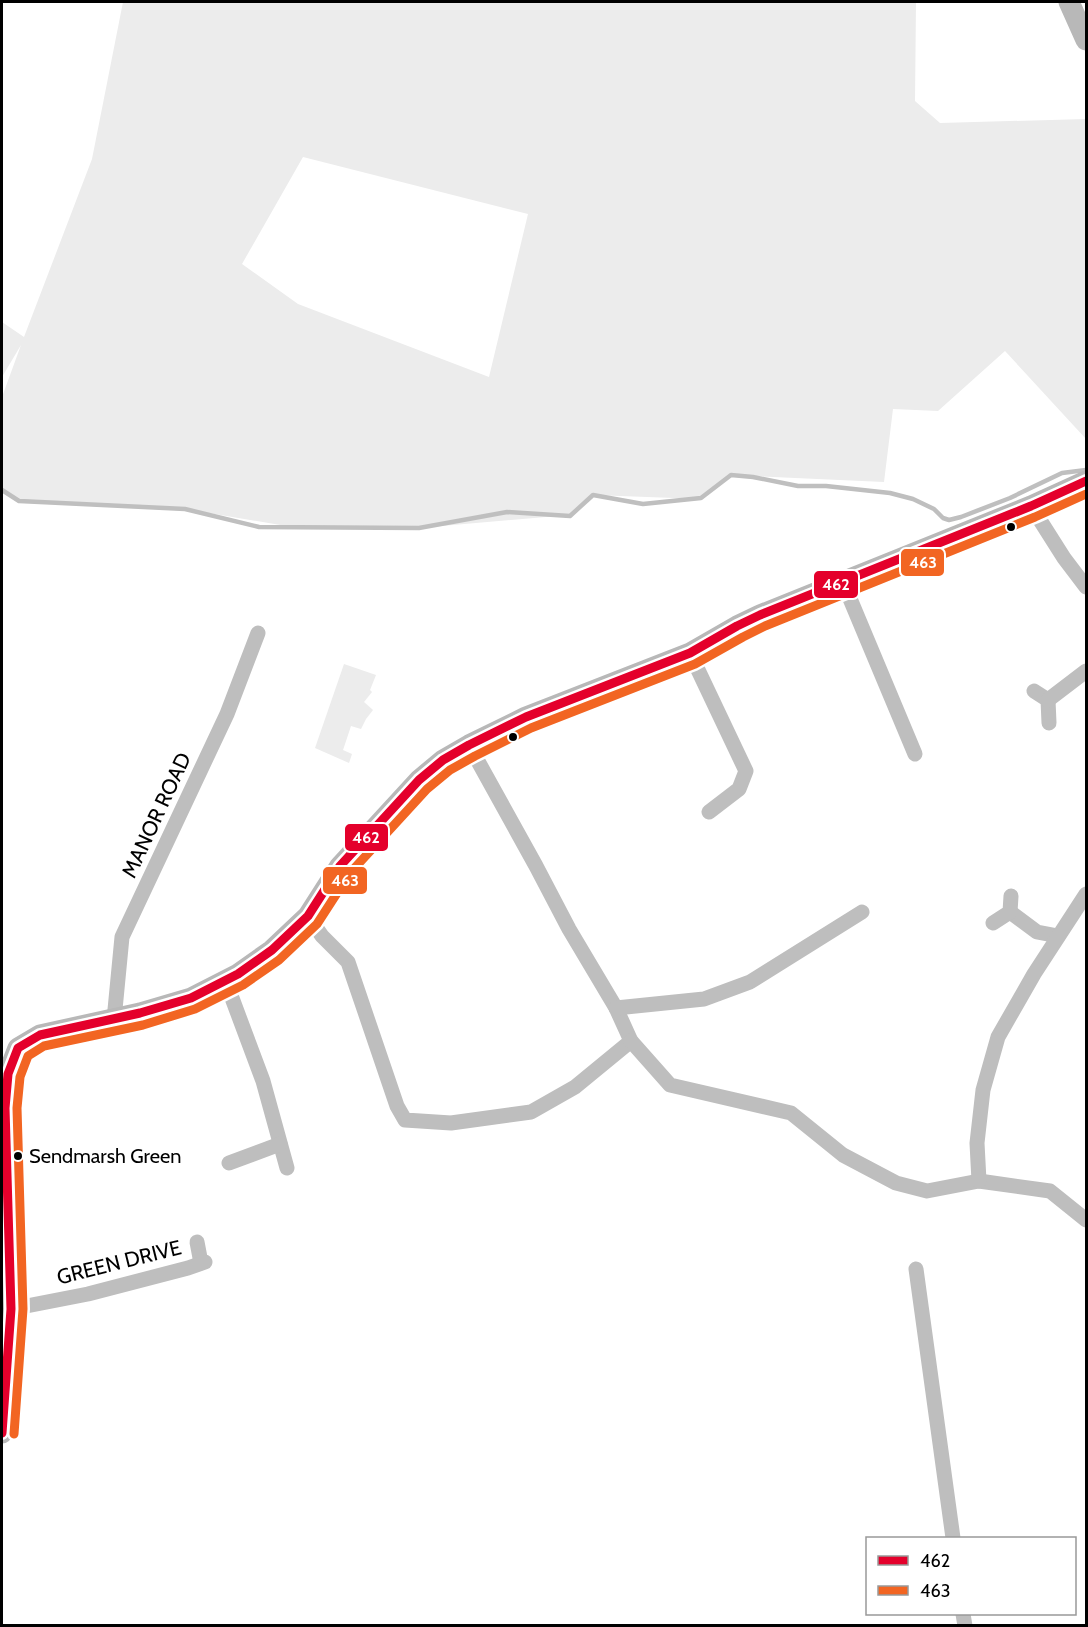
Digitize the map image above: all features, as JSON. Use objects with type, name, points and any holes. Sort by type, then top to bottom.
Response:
[{"type":"main road","points":[[1069,2],[1086,40]]},
{"type":"main road","points":[[2,1433],[8,1310],[5,1108],[8,1074],[18,1048],[40,1035],[114,1020],[191,998],[226,982],[272,950],[308,915],[340,866],[419,780],[443,760],[469,745],[526,717],[690,653],[745,622],[1086,481]]},
{"type":"street","points":[[1030,506],[1086,587]]},
{"type":"street","points":[[843,582],[915,754]]},
{"type":"street","name":"MANOR ROAD","points":[[114,1020],[122,937],[227,714],[258,633]]},
{"type":"street","points":[[690,653],[746,771],[739,789],[709,812]]},
{"type":"street","points":[[1048,700],[1086,671]]},
{"type":"street","points":[[1034,691],[1048,700]]},
{"type":"street","points":[[1048,700],[1049,723]]},
{"type":"street","points":[[469,745],[569,929],[616,1008],[631,1041],[670,1085],[791,1113],[843,1155],[896,1183],[927,1191],[980,1181],[1050,1191],[1086,1220]]},
{"type":"street","points":[[980,1181],[977,1143],[983,1090],[998,1037],[1058,936],[1086,894]]},
{"type":"street","points":[[1010,912],[1011,896]]},
{"type":"street","points":[[616,1008],[704,999],[750,982],[862,912]]},
{"type":"street","points":[[1010,912],[1037,932],[1058,936]]},
{"type":"street","points":[[993,923],[1010,912]]},
{"type":"street","points":[[308,915],[322,936],[348,962],[397,1106],[405,1120],[451,1123],[531,1112],[575,1087],[631,1041]]},
{"type":"street","points":[[226,982],[263,1081],[287,1168]]},
{"type":"street","points":[[229,1163],[280,1144]]},
{"type":"street","name":"GREEN DRIVE","points":[[8,1310],[88,1294],[203,1263],[197,1242]]},
{"type":"street","points":[[916,1269],[953,1537]]},
{"type":"shaded area","points":[[123,2],[916,2],[915,101],[940,123],[1086,119],[1086,439],[1005,351],[938,411],[893,409],[884,482],[731,475],[701,499],[593,495],[569,515],[419,528],[292,527],[185,509],[19,501],[2,490],[2,397],[21,345],[2,377],[2,322],[24,337],[92,159]],"holes":[[[303,157],[528,214],[489,377],[298,304],[242,264]]]},
{"type":"shaded area","points":[[344,664],[376,675],[370,690],[372,692],[364,702],[373,710],[361,729],[351,726],[343,750],[352,754],[349,763],[315,748]]},
{"type":"waterway","points":[[2,490],[19,501],[185,509],[259,527],[419,528],[507,512],[570,516],[593,495],[643,504],[701,498],[731,475],[798,486],[826,486],[890,493],[913,499],[934,509],[943,518],[949,520],[1010,498],[1062,473],[1086,470]]},
{"type":"transit line","name":"462","points":[[2,1433],[11,1309],[5,1108],[8,1074],[18,1048],[40,1035],[140,1013],[191,998],[238,974],[272,950],[308,916],[340,866],[419,780],[443,760],[469,745],[526,717],[690,653],[760,615],[1031,506],[1086,481]]},
{"type":"transit line","name":"463","points":[[14,1434],[23,1309],[17,1108],[20,1077],[28,1056],[44,1046],[143,1025],[195,1009],[243,985],[279,960],[317,924],[350,873],[427,789],[450,770],[475,756],[531,728],[695,664],[765,626],[1035,517],[1086,494]]},
{"type":"place","name":"Sendmarsh Green","points":[[18,1156]]}]
